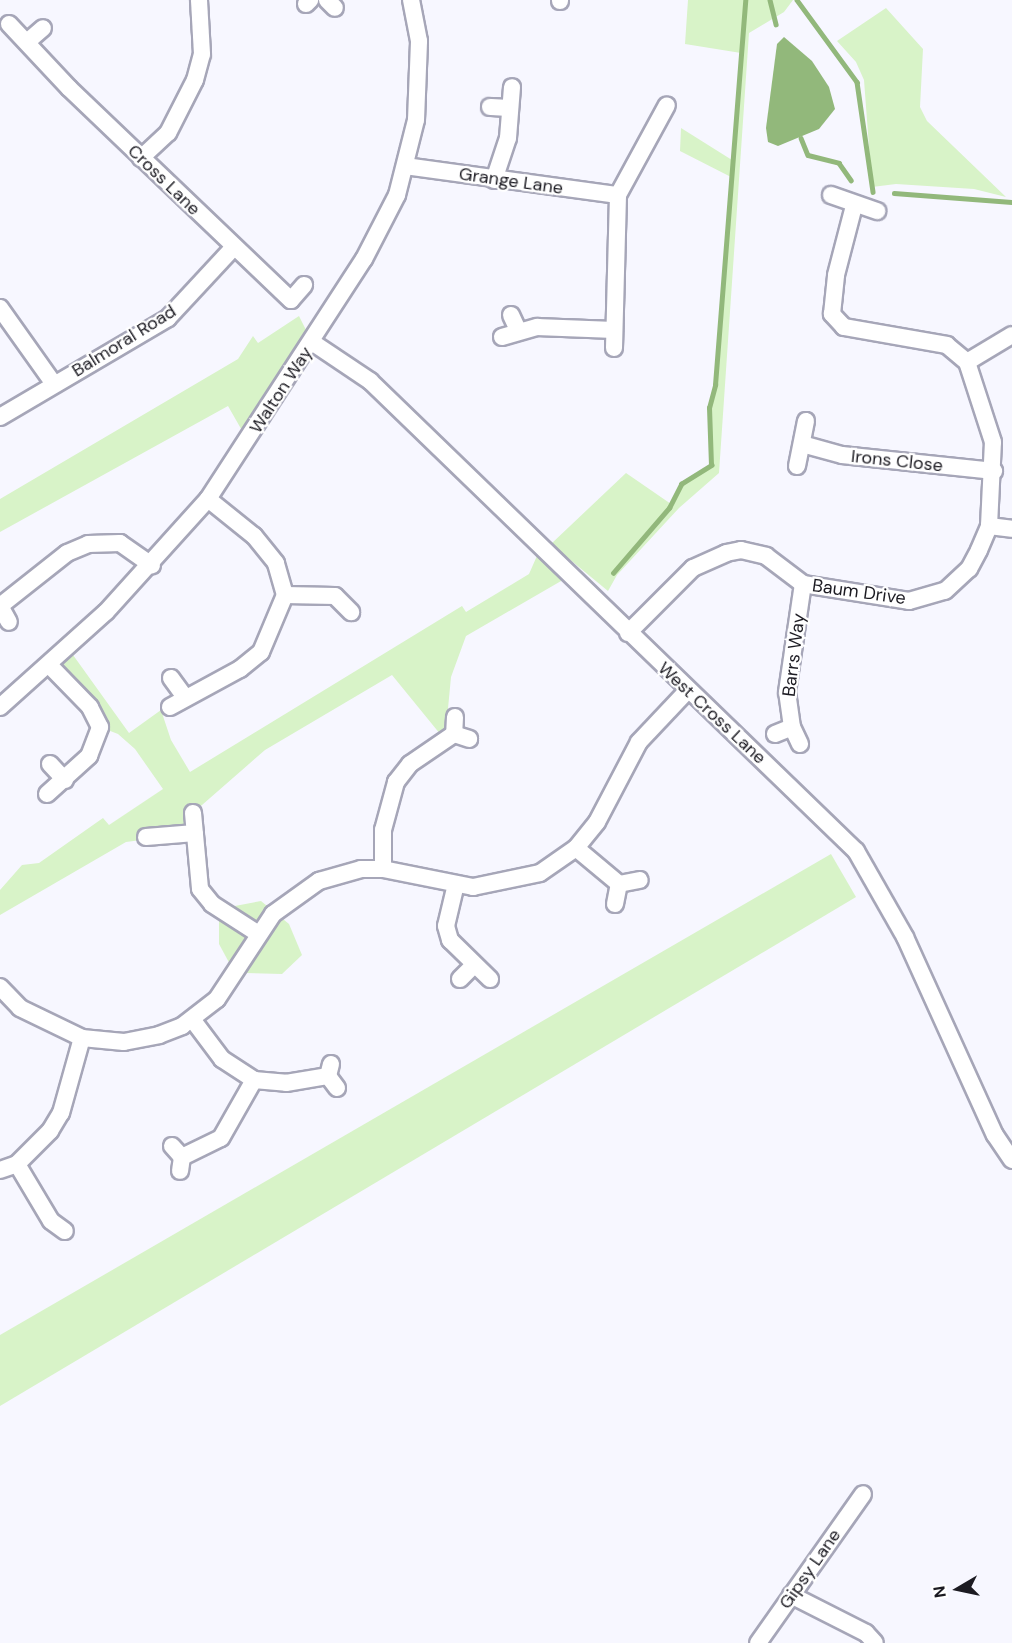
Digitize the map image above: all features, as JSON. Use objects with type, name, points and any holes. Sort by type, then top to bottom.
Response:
[{"type":"street","points":[[141,158],[168,133],[195,80],[202,54],[199,0]]},
{"type":"street","name":"Walton Way","points":[[0,707],[50,666],[152,565],[207,499],[312,342],[380,232],[405,166],[420,87],[411,0]]},
{"type":"street","name":"Cross Lane","points":[[9,24],[232,248],[291,300],[304,285]]},
{"type":"street","points":[[27,42],[43,28]]},
{"type":"street","points":[[494,180],[508,138],[512,87]]},
{"type":"street","points":[[614,348],[618,195],[662,129],[667,105]]},
{"type":"street","points":[[490,107],[510,108]]},
{"type":"street","name":"Grange Lane","points":[[405,166],[494,180],[618,195]]},
{"type":"street","points":[[831,195],[854,206],[877,211]]},
{"type":"street","points":[[854,206],[831,304],[837,323],[947,345],[967,362],[1012,335]]},
{"type":"street","name":"Balmoral Road","points":[[0,417],[168,318],[232,248]]},
{"type":"street","points":[[0,308],[54,384]]},
{"type":"street","points":[[502,337],[514,323],[614,330]]},
{"type":"street","name":"West Cross Lane","points":[[312,342],[370,381],[856,851],[906,937],[995,1135],[1012,1160]]},
{"type":"street","name":"Baum Drive","points":[[628,633],[693,568],[726,553],[741,550],[766,556],[803,584],[909,601],[945,591],[969,569],[989,526],[994,471],[985,406],[967,362]]},
{"type":"street","points":[[797,466],[806,421]]},
{"type":"street","name":"Irons Close","points":[[802,444],[842,455],[994,471]]},
{"type":"street","points":[[170,707],[184,696],[240,669],[261,652],[285,595],[276,563],[254,536],[207,499]]},
{"type":"street","points":[[989,526],[1012,529]]},
{"type":"street","points":[[9,622],[0,606],[67,553],[88,544],[120,543],[152,565]]},
{"type":"street","name":"Barrs Way","points":[[800,744],[792,727],[788,683],[803,584]]},
{"type":"street","points":[[285,595],[335,596],[351,612]]},
{"type":"street","points":[[47,794],[89,756],[100,727],[90,707],[50,666]]},
{"type":"street","points":[[171,678],[184,696]]},
{"type":"street","points":[[0,987],[20,1008],[82,1038],[124,1042],[159,1035],[192,1019],[229,983],[257,933],[295,895],[320,881],[361,869],[383,869],[473,887],[517,881],[540,873],[576,848],[597,822],[639,742],[688,690]]},
{"type":"street","points":[[775,734],[792,727]]},
{"type":"street","points":[[383,869],[383,830],[396,782],[410,764],[459,730]]},
{"type":"street","points":[[50,764],[64,780]]},
{"type":"street","points":[[194,813],[200,889],[212,904],[257,933]]},
{"type":"street","points":[[146,837],[195,833]]},
{"type":"street","points":[[576,848],[619,884]]},
{"type":"street","points":[[619,884],[640,880]]},
{"type":"street","points":[[456,884],[446,926],[457,951],[490,979]]},
{"type":"street","points":[[615,904],[619,884]]},
{"type":"street","points":[[460,980],[474,965]]},
{"type":"street","points":[[192,1019],[222,1059],[254,1080],[286,1083],[332,1076]]},
{"type":"street","points":[[0,1170],[16,1164],[41,1145],[61,1113],[82,1038]]},
{"type":"street","points":[[178,1158],[221,1138],[254,1080]]},
{"type":"street","points":[[16,1164],[52,1229]]},
{"type":"street","name":"Gipsy Lane","points":[[758,1643],[863,1494]]},
{"type":"street","points":[[791,1595],[866,1633],[875,1643]]},
{"type":"shaded area","points":[[688,0],[793,0],[784,12],[749,33],[719,473],[679,508],[617,575],[608,591],[551,544],[626,473],[671,504],[681,484],[711,465],[713,456],[709,408],[715,385],[731,177],[680,151],[681,128],[732,160],[741,53],[685,44]]},
{"type":"shaded area","points":[[886,8],[923,49],[920,107],[927,121],[1006,197],[974,189],[896,184],[872,187],[864,80],[856,62],[837,41]]},
{"type":"shaded area","points":[[784,37],[812,61],[829,87],[835,109],[819,129],[778,146],[768,142],[766,128],[777,44]]},
{"type":"shaded area","points":[[299,316],[312,342],[248,441],[228,406],[0,532],[0,499],[238,359],[253,336],[258,343]]},
{"type":"shaded area","points":[[540,549],[568,577],[466,636],[451,677],[445,740],[392,675],[265,750],[194,812],[195,833],[126,842],[0,915],[0,890],[22,865],[39,863],[103,818],[109,825],[163,789],[135,749],[118,734],[100,727],[50,666],[68,648],[129,733],[161,710],[171,740],[190,772],[462,606],[466,612],[529,574]]},
{"type":"shaded area","points":[[831,854],[856,897],[0,1406],[0,1335]]},
{"type":"shaded area","points":[[261,901],[289,924],[302,955],[282,974],[245,973],[232,968],[219,944],[219,909]]},
{"type":"waterway","points":[[613,573],[669,508],[681,484],[711,465],[709,408],[715,385],[745,0]]},
{"type":"waterway","points":[[770,0],[776,24]]},
{"type":"waterway","points":[[797,0],[857,82],[873,192]]},
{"type":"waterway","points":[[801,138],[808,155],[839,163],[851,180]]},
{"type":"waterway","points":[[894,193],[1012,202]]}]
